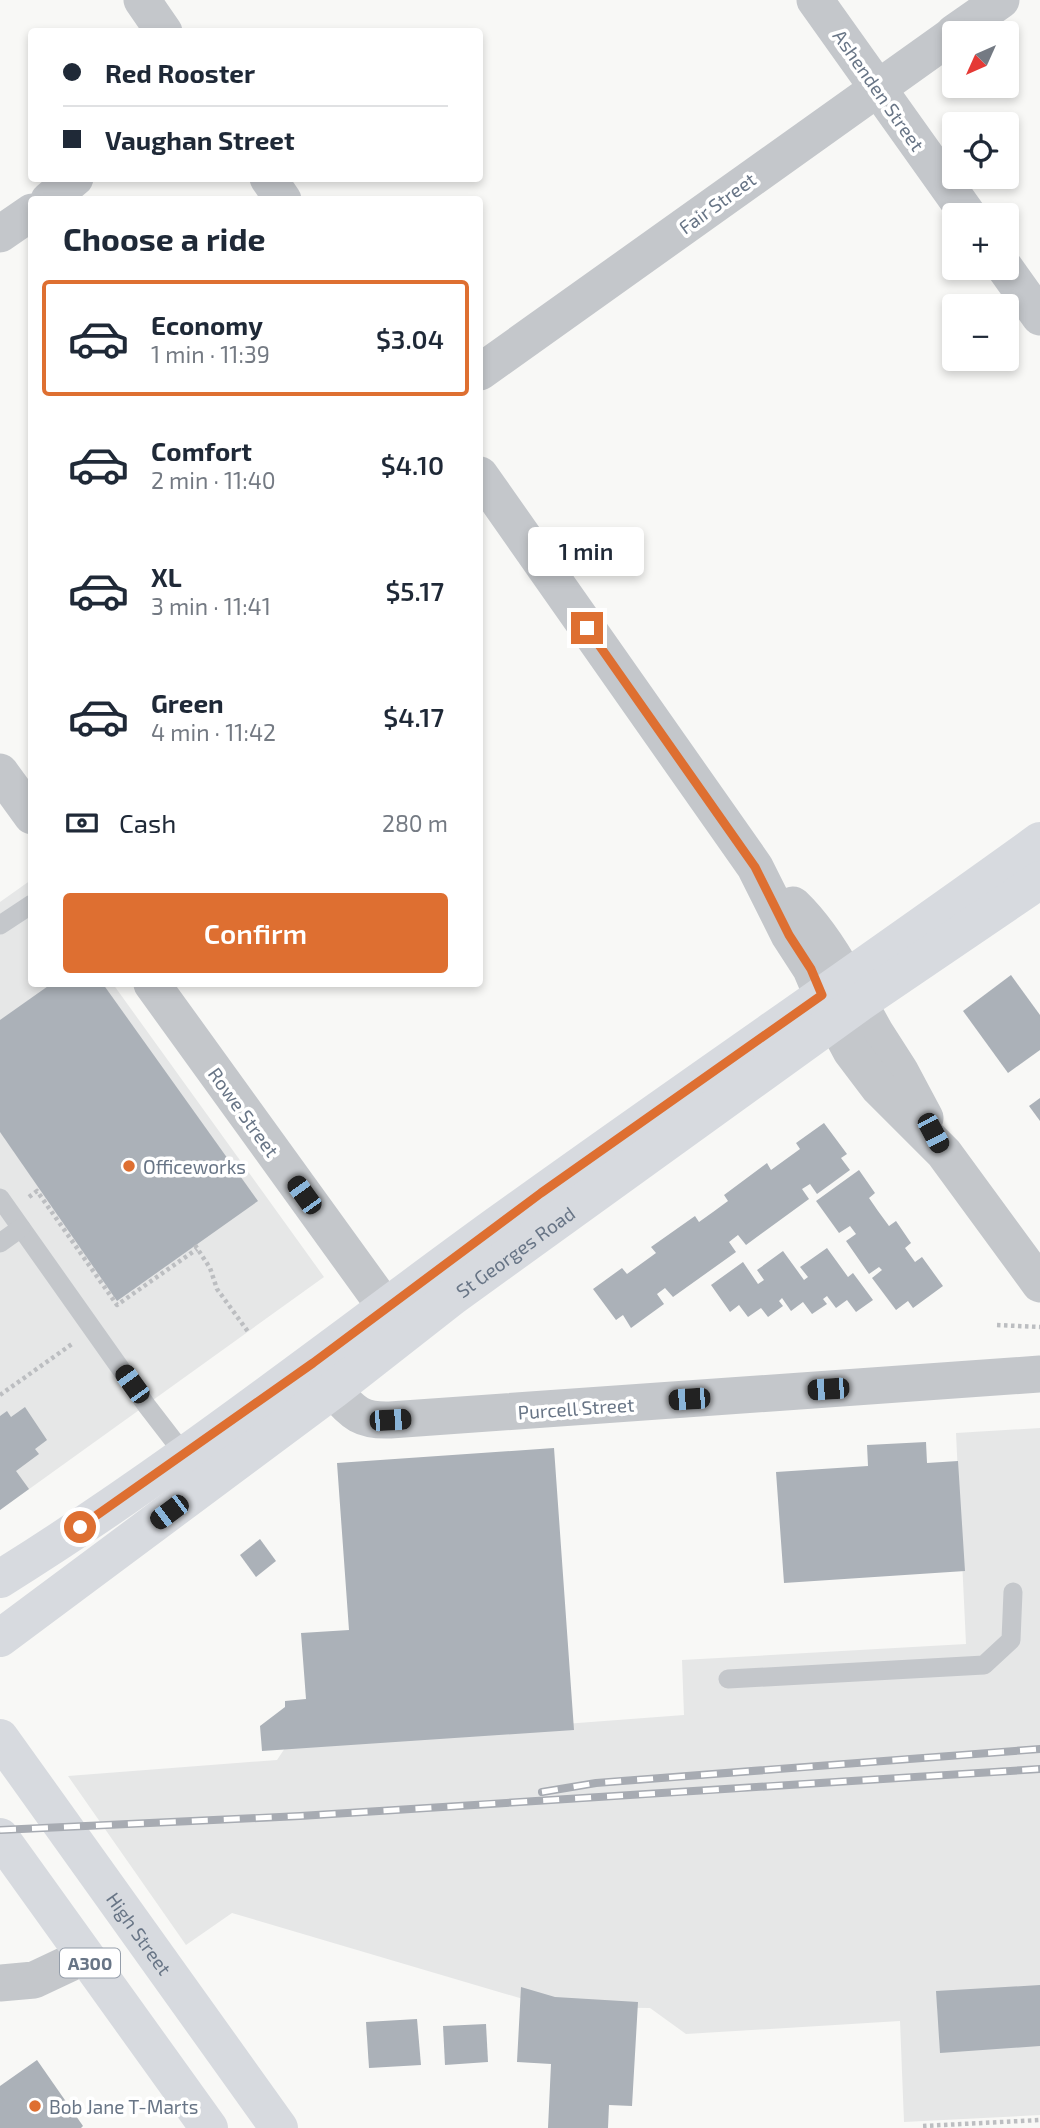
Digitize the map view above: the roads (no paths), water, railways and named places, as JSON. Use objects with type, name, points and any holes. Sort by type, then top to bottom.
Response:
[{"type":"main road","name":"St Georges Road","points":[[0,1638],[207,1484],[323,1377],[395,1322],[485,1273],[840,999],[990,896],[1040,841]]},
{"type":"main road","name":"St Georges Road","points":[[990,896],[1040,880]]},
{"type":"main road","name":"St Georges Road","points":[[0,1579],[60,1542],[184,1454],[323,1377]]},
{"type":"main road","points":[[184,1454],[207,1484]]},
{"type":"main road","name":"High Street","points":[[0,1738],[279,2128]]},
{"type":"main road","name":"A300","points":[[0,1837],[209,2128]]},
{"type":"street","points":[[142,0],[161,28]]},
{"type":"street","name":"Ashenden Street","points":[[815,0],[959,203]]},
{"type":"street","name":"Fair Street","points":[[971,21],[1001,0]]},
{"type":"street","name":"Fair Street","points":[[483,370],[942,42]]},
{"type":"street","points":[[0,234],[28,215]]},
{"type":"street","points":[[1014,280],[1040,317]]},
{"type":"street","points":[[483,479],[755,867],[807,918],[832,953],[840,999],[875,1032],[900,1071],[944,1153],[1040,1284]]},
{"type":"street","points":[[0,772],[28,810]]},
{"type":"street","name":"Rowe Street","points":[[154,987],[395,1322]]},
{"type":"street","name":"Purcell Street","points":[[323,1377],[353,1412],[372,1420],[390,1420],[1040,1374]]},
{"type":"street","points":[[0,1983],[34,1980],[85,1956]]},
{"type":"lane","points":[[0,925],[28,907]]},
{"type":"lane","points":[[5,1204],[184,1454]]},
{"type":"lane","points":[[0,1243],[21,1228]]},
{"type":"lane","points":[[728,1679],[984,1665],[1010,1640],[1013,1592]]},
{"type":"railway","points":[[542,1792],[596,1783],[1040,1749]]},
{"type":"railway","points":[[0,1830],[300,1816],[1040,1769]]},
{"type":"place","name":"Officeworks","points":[[129,1166]]},
{"type":"place","name":"Bob Jane T-Marts","points":[[35,2106]]}]
